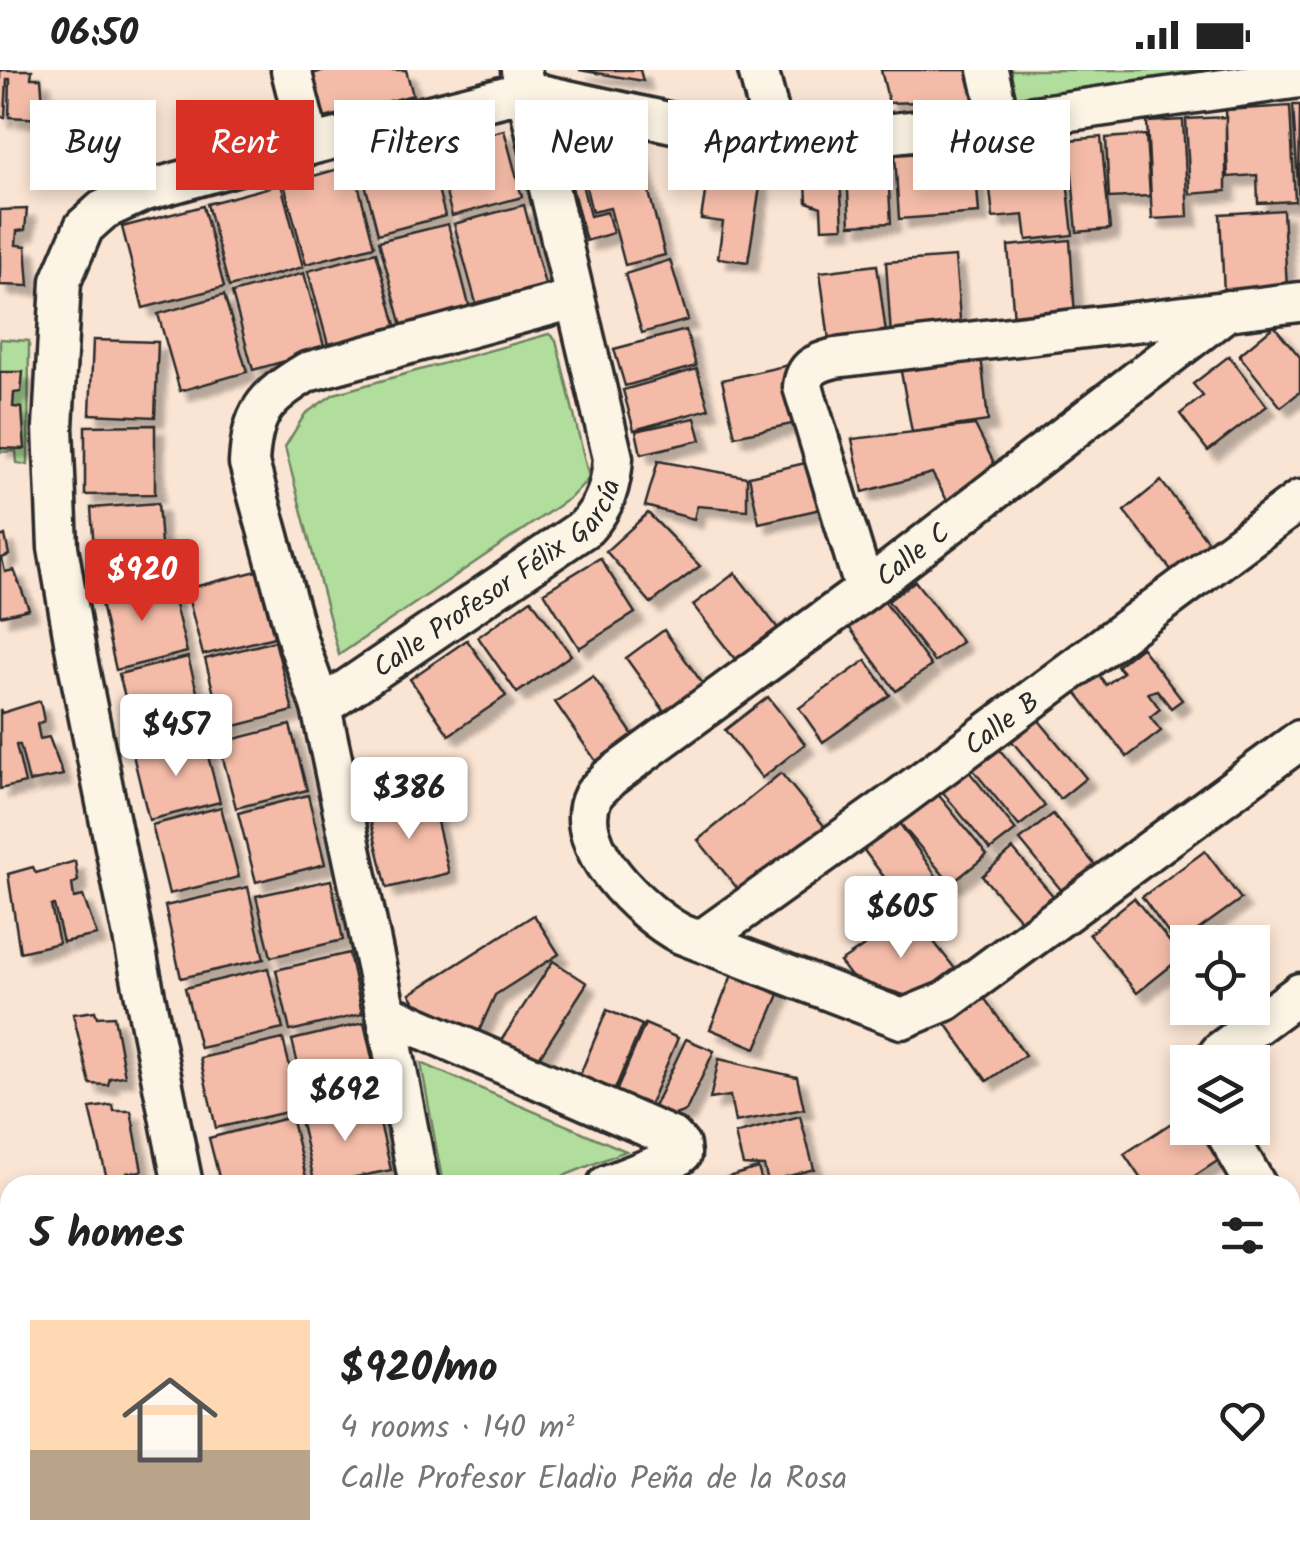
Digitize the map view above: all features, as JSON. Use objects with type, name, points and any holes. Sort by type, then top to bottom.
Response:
[{"type":"street","points":[[291,70],[299,100]]},
{"type":"street","points":[[758,70],[766,100]]},
{"type":"street","points":[[988,70],[995,100]]},
{"type":"street","points":[[1070,111],[1300,78]]},
{"type":"street","points":[[314,144],[524,80],[668,117]]},
{"type":"street","name":"Calle Profesor Félix García","points":[[321,708],[586,527],[608,495],[613,458],[524,80]]},
{"type":"street","points":[[176,184],[120,200],[84,227],[61,281],[53,427],[58,547],[181,1175]]},
{"type":"street","points":[[417,1175],[321,708],[298,642],[249,463],[250,436],[258,411],[280,389],[307,372],[574,300]]},
{"type":"street","points":[[866,590],[803,387],[804,374],[815,364],[834,358],[1300,302]]},
{"type":"street","name":"Calle C","points":[[700,941],[658,922],[609,870],[594,846],[590,830],[588,812],[593,795],[609,778],[866,590],[1228,310]]},
{"type":"street","name":"Calle B","points":[[700,941],[927,778],[1300,500]]},
{"type":"street","points":[[700,941],[902,1019],[946,1001],[1300,740]]},
{"type":"street","points":[[1230,1045],[1300,993]]},
{"type":"street","points":[[386,1013],[673,1138],[680,1146],[681,1154],[676,1158],[633,1175]]},
{"type":"street","points":[[1232,1145],[1250,1175]]},
{"type":"green space","points":[[1007,70],[1252,70],[1017,100]]},
{"type":"green space","points":[[549,334],[556,340],[589,478],[571,497],[339,655],[285,447],[305,414],[334,394]]},
{"type":"green space","points":[[0,339],[29,341],[28,465],[17,463],[16,451],[0,452]]},
{"type":"green space","points":[[421,1063],[626,1151],[566,1175],[441,1175]]},
{"type":"building","points":[[0,70],[32,70],[31,78],[41,78],[43,100],[30,100],[30,118],[9,117],[7,79],[5,117],[0,117]]},
{"type":"building","points":[[326,70],[406,70],[413,95],[394,100],[334,100],[334,116],[317,120],[305,76]]},
{"type":"building","points":[[579,70],[640,70],[643,81]]},
{"type":"building","points":[[881,70],[974,70],[981,100],[893,103],[888,100]]},
{"type":"building","points":[[1293,105],[1300,105],[1299,202]]},
{"type":"building","points":[[1290,106],[1295,201],[1258,203],[1257,175],[1228,177],[1225,110]]},
{"type":"building","points":[[1226,117],[1226,191],[1190,194],[1186,119]]},
{"type":"building","points":[[1183,120],[1188,217],[1152,219],[1147,122]]},
{"type":"building","points":[[504,130],[515,171],[515,190],[520,190],[522,197],[452,216],[445,190],[495,190],[495,132]]},
{"type":"building","points":[[1146,135],[1150,196],[1109,198],[1106,138]]},
{"type":"building","points":[[1101,137],[1110,229],[1077,232],[1070,140]]},
{"type":"building","points":[[913,154],[913,190],[977,190],[979,213],[899,219],[895,155]]},
{"type":"building","points":[[334,170],[334,190],[359,190],[374,246],[306,264],[286,190],[314,190],[314,176]]},
{"type":"building","points":[[648,188],[665,255],[625,265],[610,208],[592,212],[587,190]]},
{"type":"building","points":[[259,190],[283,190],[303,267],[229,287],[207,204]]},
{"type":"building","points":[[367,190],[438,190],[445,216],[378,234]]},
{"type":"building","points":[[573,190],[584,190],[590,216],[607,212],[613,233],[586,241]]},
{"type":"building","points":[[705,190],[760,190],[748,262],[718,258],[723,222],[701,219]]},
{"type":"building","points":[[806,190],[841,190],[843,227],[822,228],[821,207],[807,202]]},
{"type":"building","points":[[848,190],[889,190],[891,223],[850,225]]},
{"type":"building","points":[[990,190],[1068,190],[1073,235],[1027,240],[1024,215],[993,218]]},
{"type":"building","points":[[524,205],[545,285],[476,303],[454,224]]},
{"type":"building","points":[[203,206],[224,287],[143,308],[122,227]]},
{"type":"building","points":[[27,209],[25,230],[17,231],[16,245],[26,246],[29,286],[0,285],[0,210]]},
{"type":"building","points":[[1283,210],[1287,289],[1224,293],[1220,214]]},
{"type":"building","points":[[448,224],[470,309],[402,326],[379,241]]},
{"type":"building","points":[[1070,240],[1075,317],[1014,321],[1008,246]]},
{"type":"building","points":[[376,252],[397,329],[329,348],[308,271]]},
{"type":"building","points":[[955,257],[961,331],[891,336],[886,262]]},
{"type":"building","points":[[670,260],[688,320],[642,333],[625,274]]},
{"type":"building","points":[[877,265],[886,333],[829,340],[820,272]]},
{"type":"building","points":[[304,273],[325,350],[253,370],[232,293]]},
{"type":"building","points":[[224,295],[247,372],[180,391],[158,314]]},
{"type":"building","points":[[1274,326],[1300,357],[1300,392],[1281,407],[1239,355]]},
{"type":"building","points":[[686,330],[696,366],[625,386],[614,349]]},
{"type":"building","points":[[93,340],[158,342],[155,417],[90,414]]},
{"type":"building","points":[[981,355],[988,421],[912,432],[900,366]]},
{"type":"building","points":[[1229,356],[1267,406],[1208,451],[1180,414],[1203,396],[1193,384]]},
{"type":"building","points":[[793,364],[806,421],[735,436],[722,380]]},
{"type":"building","points":[[697,369],[709,409],[634,430],[623,390]]},
{"type":"building","points":[[0,372],[23,372],[21,392],[14,393],[13,407],[22,408],[25,449],[0,448]]},
{"type":"building","points":[[695,418],[701,440],[641,454],[636,431]]},
{"type":"building","points":[[155,425],[155,494],[85,495],[85,426]]},
{"type":"building","points":[[975,425],[1000,475],[948,502],[932,473],[863,492],[852,439]]},
{"type":"building","points":[[658,461],[747,477],[747,510],[697,506],[694,519],[645,506]]},
{"type":"building","points":[[814,461],[825,508],[759,523],[749,476]]},
{"type":"building","points":[[1161,481],[1213,548],[1176,576],[1124,511]]},
{"type":"building","points":[[158,503],[163,572],[96,577],[91,508]]},
{"type":"building","points":[[648,513],[700,566],[651,603],[606,551]]},
{"type":"building","points":[[5,535],[9,555],[2,558],[5,572],[14,570],[29,609],[0,616],[0,537]]},
{"type":"building","points":[[600,558],[635,613],[579,648],[544,592]]},
{"type":"building","points":[[257,571],[274,637],[203,655],[186,589]]},
{"type":"building","points":[[735,573],[780,631],[738,663],[693,605]]},
{"type":"building","points":[[169,581],[187,652],[116,670],[98,591]]},
{"type":"building","points":[[915,581],[962,642],[934,662],[888,601]]},
{"type":"building","points":[[531,599],[571,655],[517,693],[478,637]]},
{"type":"building","points":[[884,601],[931,666],[896,691],[849,627]]},
{"type":"building","points":[[664,630],[705,687],[667,715],[626,658]]},
{"type":"building","points":[[467,640],[506,696],[449,735],[410,679]]},
{"type":"building","points":[[275,641],[293,711],[223,729],[205,659]]},
{"type":"building","points":[[1141,647],[1182,700],[1171,708],[1157,690],[1148,693],[1160,709],[1150,717],[1161,731],[1127,757],[1076,692],[1099,675],[1106,685],[1123,672],[1117,666]]},
{"type":"building","points":[[188,657],[206,726],[137,743],[119,674]]},
{"type":"building","points":[[866,660],[890,695],[823,742],[799,708]]},
{"type":"building","points":[[593,676],[639,744],[602,770],[555,702]]},
{"type":"building","points":[[768,697],[805,744],[762,778],[725,730]]},
{"type":"building","points":[[40,701],[44,721],[37,724],[40,739],[49,737],[63,775],[29,782],[20,745],[16,745],[25,783],[0,789],[0,709],[2,713]]},
{"type":"building","points":[[1037,718],[1086,778],[1060,799],[1010,739]]},
{"type":"building","points":[[290,725],[307,790],[236,808],[219,743]]},
{"type":"building","points":[[203,737],[220,802],[149,820],[133,755]]},
{"type":"building","points":[[996,745],[1045,806],[1019,826],[970,766]]},
{"type":"building","points":[[967,769],[1016,830],[990,850],[941,790]]},
{"type":"building","points":[[781,773],[825,827],[742,894],[698,840]]},
{"type":"building","points":[[937,793],[987,855],[951,884],[900,823]]},
{"type":"building","points":[[308,795],[325,864],[256,882],[238,813]]},
{"type":"building","points":[[431,796],[449,873],[387,888],[368,811]]},
{"type":"building","points":[[221,807],[239,877],[169,894],[152,825]]},
{"type":"building","points":[[1053,814],[1099,870],[1067,897],[1020,840]]},
{"type":"building","points":[[900,824],[941,883],[905,905],[863,849]]},
{"type":"building","points":[[1013,849],[1055,898],[1024,924],[982,876]]},
{"type":"building","points":[[1205,851],[1241,899],[1205,925],[1170,925],[1170,936],[1142,897]]},
{"type":"building","points":[[75,861],[78,881],[72,884],[74,898],[83,896],[97,935],[63,942],[54,905],[51,906],[59,943],[20,952],[8,874],[33,867],[36,873]]},
{"type":"building","points":[[331,880],[343,940],[271,957],[256,896]]},
{"type":"building","points":[[248,887],[264,959],[181,978],[165,906]]},
{"type":"building","points":[[1134,898],[1170,942],[1170,967],[1137,993],[1089,934]]},
{"type":"building","points":[[912,914],[956,970],[930,990],[907,996],[853,979],[840,962]]},
{"type":"building","points":[[534,915],[559,954],[495,995],[479,1031],[416,1004],[410,994]]},
{"type":"building","points":[[349,953],[362,1014],[290,1031],[276,970]]},
{"type":"building","points":[[553,961],[587,983],[535,1064],[500,1042]]},
{"type":"building","points":[[736,965],[783,985],[756,1048],[710,1029]]},
{"type":"building","points":[[268,968],[283,1029],[200,1048],[185,988]]},
{"type":"building","points":[[980,992],[1025,1055],[987,1081],[942,1018]]},
{"type":"building","points":[[607,1010],[642,1025],[613,1094],[579,1077]]},
{"type":"building","points":[[95,1011],[97,1017],[114,1016],[125,1076],[110,1078],[108,1085],[90,1084],[73,1014]]},
{"type":"building","points":[[364,1023],[380,1093],[309,1110],[292,1040]]},
{"type":"building","points":[[645,1024],[678,1038],[649,1106],[616,1092]]},
{"type":"building","points":[[283,1039],[300,1109],[216,1128],[200,1058]]},
{"type":"building","points":[[686,1039],[714,1051],[686,1111],[672,1116],[654,1107]]},
{"type":"building","points":[[719,1059],[797,1077],[804,1109],[735,1122],[730,1096],[710,1099]]},
{"type":"building","points":[[375,1102],[391,1170],[366,1175],[313,1175],[300,1119]]},
{"type":"building","points":[[113,1105],[114,1111],[131,1111],[142,1171],[106,1175],[90,1108]]},
{"type":"building","points":[[800,1116],[814,1169],[793,1175],[766,1175],[764,1166],[743,1165],[735,1134]]},
{"type":"building","points":[[291,1117],[306,1175],[218,1175],[209,1138]]},
{"type":"building","points":[[1170,1124],[1170,1145],[1218,1145],[1225,1156],[1196,1175],[1138,1175],[1124,1154]]},
{"type":"building","points":[[758,1168],[760,1175],[734,1175]]}]
